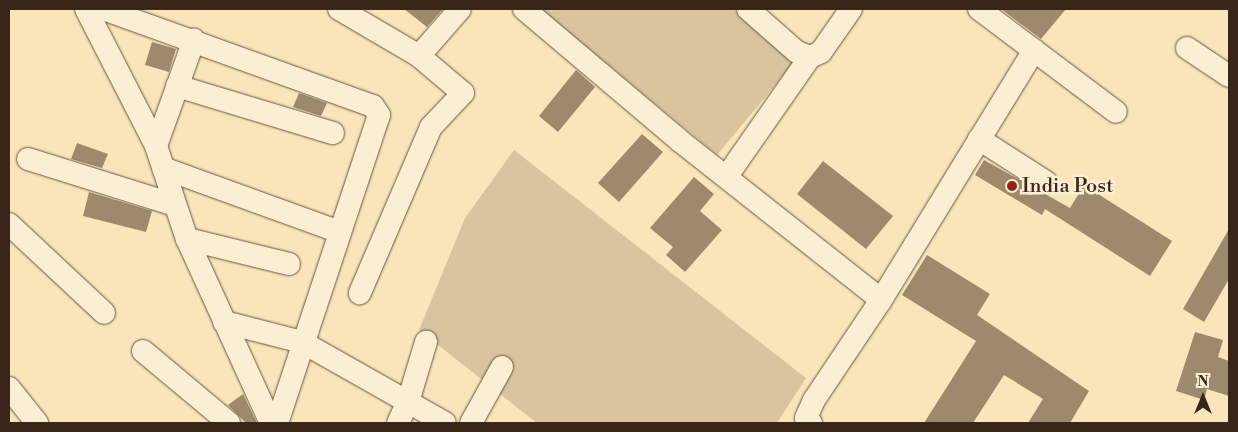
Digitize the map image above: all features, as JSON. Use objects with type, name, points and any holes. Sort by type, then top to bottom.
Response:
[{"type":"street","points":[[101,9],[194,40],[372,106],[379,115],[302,342],[277,423]]},
{"type":"street","points":[[101,9],[156,146],[187,239],[271,423]]},
{"type":"street","points":[[339,9],[368,16],[463,93],[431,127],[360,293]]},
{"type":"street","points":[[418,56],[460,9]]},
{"type":"street","points":[[524,9],[831,263],[881,300]]},
{"type":"street","points":[[748,9],[797,52],[810,57]]},
{"type":"street","points":[[727,176],[810,57],[821,52],[851,9]]},
{"type":"street","points":[[979,9],[1116,112]]},
{"type":"street","points":[[156,146],[194,40]]},
{"type":"street","points":[[1187,48],[1229,76]]},
{"type":"street","points":[[806,421],[814,400],[881,300],[1034,50]]},
{"type":"street","points":[[177,86],[332,133]]},
{"type":"street","points":[[980,139],[1046,182]]},
{"type":"street","points":[[28,159],[175,205]]},
{"type":"street","points":[[163,168],[340,232]]},
{"type":"street","points":[[9,224],[104,313]]},
{"type":"street","points":[[187,239],[289,264]]},
{"type":"street","points":[[224,322],[302,342],[445,423]]},
{"type":"street","points":[[398,423],[408,402],[426,342]]},
{"type":"street","points":[[143,351],[229,423]]},
{"type":"street","points":[[471,423],[502,367]]},
{"type":"street","points":[[9,388],[37,423]]},
{"type":"shaded area","points":[[540,9],[734,9],[796,60],[717,155]]},
{"type":"shaded area","points":[[514,150],[806,378],[777,423],[537,423],[419,330],[465,218]]},
{"type":"building","points":[[404,9],[443,9],[427,27]]},
{"type":"building","points":[[1001,9],[1066,9],[1041,39]]},
{"type":"building","points":[[152,42],[176,49],[169,72],[145,65]]},
{"type":"building","points":[[576,70],[595,87],[558,132],[539,116]]},
{"type":"building","points":[[299,93],[327,103],[321,116],[293,107]]},
{"type":"building","points":[[642,134],[663,152],[619,202],[598,183]]},
{"type":"building","points":[[77,143],[108,154],[102,168],[71,159]]},
{"type":"building","points":[[984,160],[1070,208],[1084,185],[1172,241],[1150,276],[1045,209],[1042,215],[975,175]]},
{"type":"building","points":[[823,161],[893,216],[866,249],[797,194]]},
{"type":"building","points":[[694,177],[714,194],[700,211],[722,230],[685,272],[666,255],[673,247],[650,228]]},
{"type":"building","points":[[89,192],[152,211],[146,232],[83,216]]},
{"type":"building","points":[[1229,229],[1229,279],[1204,322],[1183,309]]},
{"type":"building","points":[[927,255],[990,294],[977,315],[1089,391],[1070,423],[1028,423],[1043,399],[1004,375],[973,423],[924,423],[976,341],[902,295]]},
{"type":"building","points":[[1195,332],[1223,340],[1218,357],[1229,361],[1229,396],[1207,389],[1204,400],[1176,391]]},
{"type":"building","points":[[243,394],[257,423],[246,423],[228,405]]},
{"type":"place","name":"India Post","points":[[1012,186]]}]
